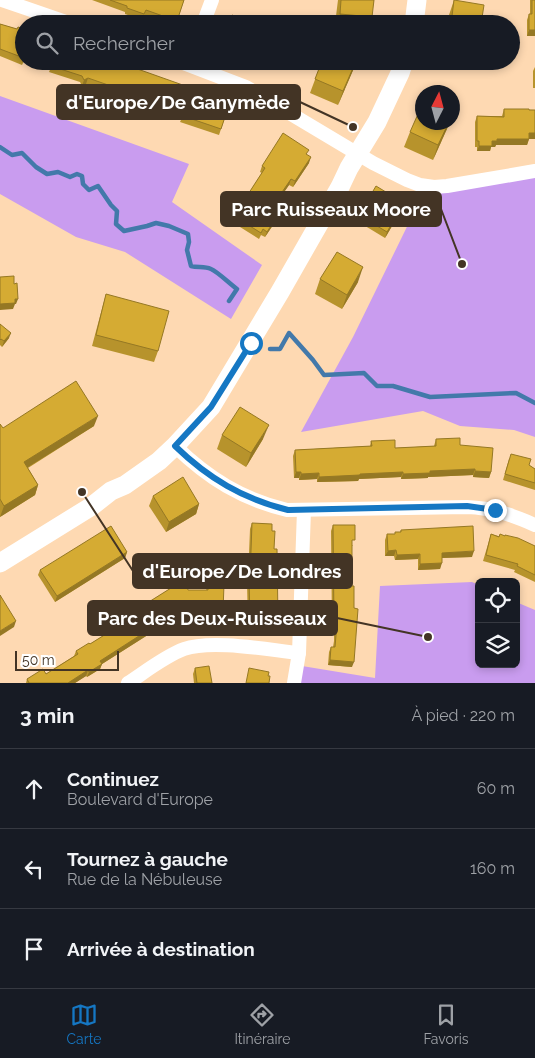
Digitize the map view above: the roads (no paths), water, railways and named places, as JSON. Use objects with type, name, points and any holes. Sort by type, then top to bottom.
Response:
[{"type":"street","points":[[2,0],[30,4],[53,15]]},
{"type":"street","points":[[206,15],[212,0]]},
{"type":"street","points":[[415,15],[417,0]]},
{"type":"street","points":[[205,70],[246,87],[373,163],[407,180],[420,184],[434,187],[461,184],[535,171]]},
{"type":"street","points":[[0,563],[92,506],[111,491],[126,484],[159,461],[211,407],[280,292],[349,168],[377,122],[401,70]]},
{"type":"street","points":[[175,446],[193,463],[227,487],[273,506],[288,510],[467,506],[495,510],[535,525]]},
{"type":"street","points":[[294,683],[299,653],[304,510]]},
{"type":"street","points":[[128,683],[173,654],[185,649],[206,646],[232,646],[299,653]]},
{"type":"waterway","points":[[0,147],[12,155],[22,153],[36,167],[47,174],[58,172],[70,177],[77,174],[82,176],[83,184],[89,190],[98,186],[117,211],[116,224],[124,231],[156,223],[188,234],[187,250],[191,266],[211,269],[237,289],[229,301]]},
{"type":"waterway","points":[[270,349],[280,349],[289,333],[324,375],[364,373],[377,386],[393,386],[430,397],[516,393],[535,403]]},
{"type":"place","name":"d'Europe/De Ganymède","points":[[353,127]]},
{"type":"place","name":"Parc Ruisseaux Moore","points":[[462,264]]},
{"type":"place","name":"d'Europe/De Londres","points":[[82,492]]},
{"type":"place","name":"Parc des Deux-Ruisseaux","points":[[428,637]]}]
